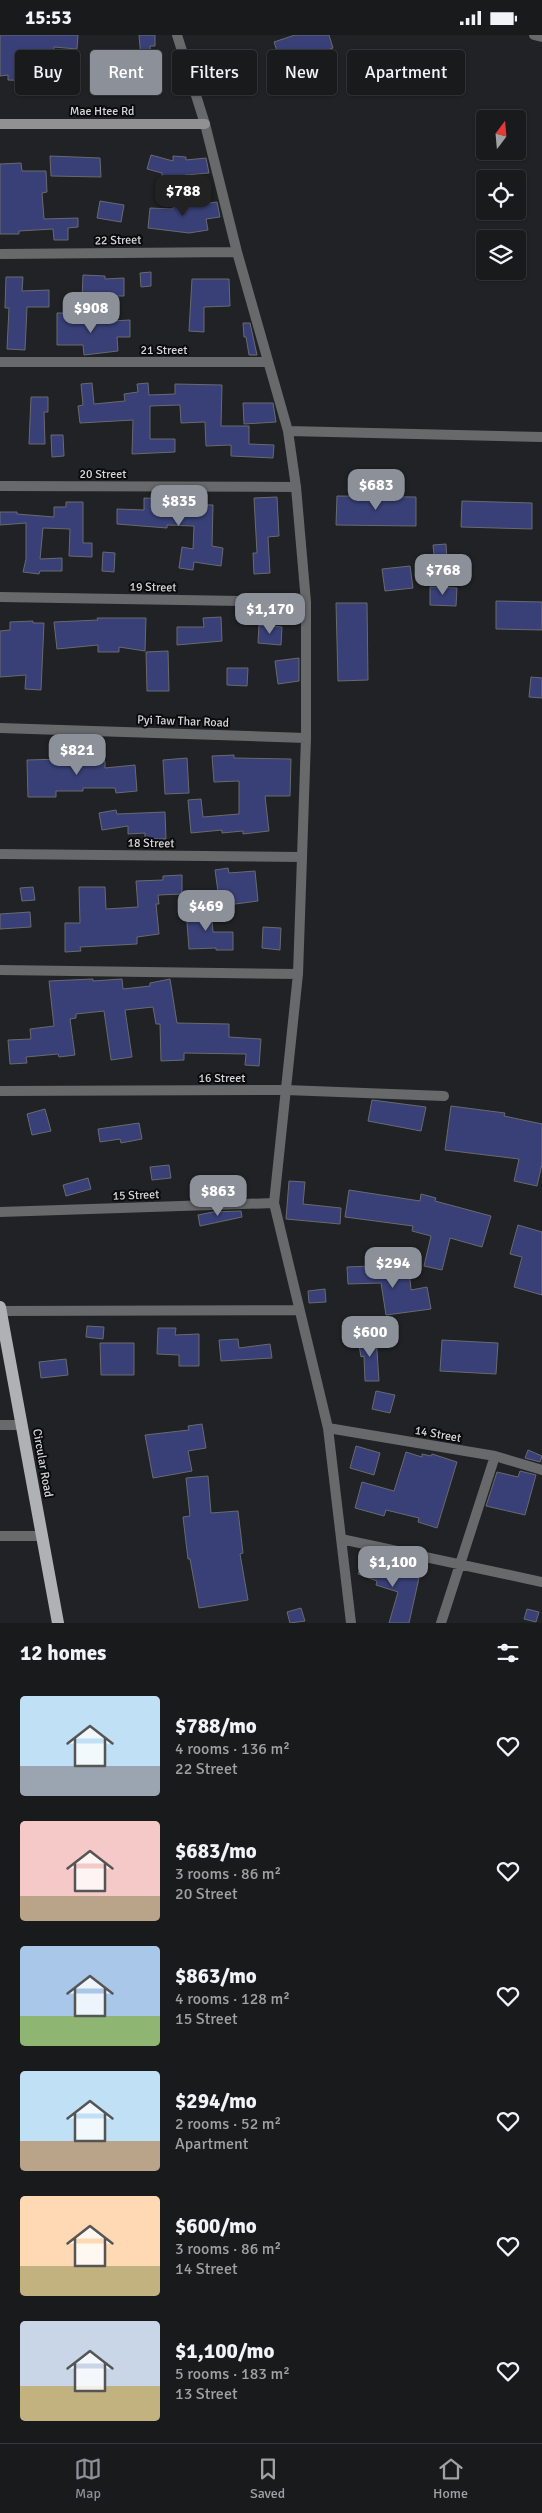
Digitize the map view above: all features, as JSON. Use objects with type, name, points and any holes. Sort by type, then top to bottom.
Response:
[{"type":"main road","name":"Circular Road","points":[[0,1310],[58,1623]]},
{"type":"street","points":[[177,35],[205,123],[237,252],[288,431],[296,487],[306,602],[306,738],[298,974],[274,1203],[328,1428],[351,1623]]},
{"type":"street","points":[[534,35],[542,37]]},
{"type":"street","name":"Mae Htee Rd","points":[[0,124],[205,123]]},
{"type":"street","name":"22 Street","points":[[0,254],[237,252]]},
{"type":"street","name":"21 Street","points":[[0,362],[268,362]]},
{"type":"street","points":[[288,431],[542,437]]},
{"type":"street","name":"20 Street","points":[[0,486],[296,487]]},
{"type":"street","name":"19 Street","points":[[0,597],[306,602]]},
{"type":"street","name":"Pyi Taw Thar Road","points":[[0,728],[306,738]]},
{"type":"street","name":"18 Street","points":[[0,854],[302,857]]},
{"type":"street","points":[[0,970],[298,974]]},
{"type":"street","name":"16 Street","points":[[0,1091],[286,1090],[444,1096]]},
{"type":"street","name":"15 Street","points":[[0,1212],[274,1203]]},
{"type":"street","points":[[0,1310],[300,1310]]},
{"type":"street","points":[[0,1425],[22,1425]]},
{"type":"street","name":"14 Street","points":[[328,1428],[495,1456],[542,1469]]},
{"type":"street","points":[[441,1623],[495,1456]]},
{"type":"street","points":[[0,1536],[42,1536]]},
{"type":"street","points":[[341,1539],[542,1582]]},
{"type":"building","points":[[0,35],[78,35],[77,49],[54,47],[54,50],[15,50],[15,80],[8,80],[8,75],[0,76]]},
{"type":"building","points":[[139,35],[155,35],[155,46],[150,46],[150,50],[140,50]]},
{"type":"building","points":[[295,35],[329,35],[333,48],[327,50],[277,50],[274,42]]},
{"type":"building","points":[[151,155],[173,161],[173,156],[186,157],[186,160],[206,158],[209,173],[185,175],[184,181],[162,179],[162,173],[147,169]]},
{"type":"building","points":[[50,156],[100,158],[101,177],[51,176]]},
{"type":"building","points":[[21,163],[22,171],[46,171],[47,192],[42,193],[44,219],[78,218],[78,227],[68,228],[68,240],[54,240],[53,229],[19,231],[19,234],[0,234],[0,164]]},
{"type":"building","points":[[100,201],[124,205],[121,222],[97,218]]},
{"type":"building","points":[[174,201],[187,202],[187,206],[217,202],[220,217],[206,219],[208,230],[189,233],[148,228],[150,208],[173,209]]},
{"type":"building","points":[[151,272],[151,286],[141,287],[140,273]]},
{"type":"building","points":[[83,275],[105,276],[105,279],[124,278],[124,296],[104,296],[104,301],[82,299]]},
{"type":"building","points":[[6,277],[23,277],[22,291],[49,290],[49,307],[27,307],[25,350],[7,349],[9,308],[5,308]]},
{"type":"building","points":[[192,279],[229,279],[230,306],[204,307],[204,332],[189,331]]},
{"type":"building","points":[[57,313],[74,313],[74,323],[130,320],[130,337],[117,337],[118,351],[84,355],[83,345],[57,345]]},
{"type":"building","points":[[243,323],[250,323],[257,355],[249,355],[246,337],[244,337]]},
{"type":"building","points":[[92,383],[94,404],[125,401],[124,394],[138,392],[137,384],[148,383],[149,395],[175,394],[175,384],[222,385],[221,426],[249,426],[249,444],[274,445],[273,458],[231,456],[231,445],[206,446],[205,422],[181,423],[180,405],[150,406],[150,439],[175,439],[175,452],[132,454],[133,420],[80,423],[78,406],[83,405],[81,384]]},
{"type":"building","points":[[31,397],[48,397],[48,412],[44,412],[45,444],[29,444]]},
{"type":"building","points":[[243,403],[273,403],[276,422],[244,424]]},
{"type":"building","points":[[51,435],[63,435],[64,456],[52,457]]},
{"type":"building","points":[[337,496],[416,497],[416,526],[336,525]]},
{"type":"building","points":[[277,497],[279,536],[268,537],[270,573],[254,574],[253,553],[257,553],[254,498]]},
{"type":"building","points":[[144,498],[182,499],[182,504],[213,505],[212,546],[223,548],[221,566],[194,562],[193,570],[179,568],[182,547],[193,549],[194,526],[167,525],[167,528],[117,524],[117,509],[144,510]]},
{"type":"building","points":[[462,501],[532,503],[532,529],[461,527]]},
{"type":"building","points":[[66,502],[83,502],[83,543],[92,543],[92,557],[69,556],[70,529],[43,528],[40,559],[62,558],[62,571],[40,571],[39,574],[23,572],[26,559],[26,523],[0,525],[0,512],[17,512],[17,514],[54,517],[54,507],[66,507]]},
{"type":"building","points":[[446,544],[447,563],[435,564],[433,545]]},
{"type":"building","points":[[103,552],[115,553],[114,572],[102,571]]},
{"type":"building","points":[[410,566],[413,588],[385,591],[382,569]]},
{"type":"building","points":[[430,587],[457,588],[456,606],[430,605]]},
{"type":"building","points":[[496,601],[542,602],[542,630],[496,629]]},
{"type":"building","points":[[336,603],[367,603],[368,680],[338,681]]},
{"type":"building","points":[[221,617],[222,641],[177,645],[177,627],[204,627],[203,618]]},
{"type":"building","points":[[97,618],[146,618],[145,651],[119,647],[119,652],[98,652],[98,645],[57,649],[54,622],[98,620]]},
{"type":"building","points":[[33,621],[33,623],[44,623],[41,690],[25,689],[26,675],[0,677],[0,631],[10,630],[10,622]]},
{"type":"building","points":[[259,625],[282,627],[281,645],[258,643]]},
{"type":"building","points":[[168,651],[169,691],[147,691],[146,652]]},
{"type":"building","points":[[299,658],[299,681],[278,684],[275,661]]},
{"type":"building","points":[[227,668],[248,668],[247,686],[227,685]]},
{"type":"building","points":[[531,677],[542,678],[542,698],[529,697]]},
{"type":"building","points":[[61,753],[82,753],[83,761],[105,761],[105,768],[135,765],[137,791],[116,793],[115,788],[83,788],[83,791],[56,791],[56,797],[28,797],[27,760],[62,759]]},
{"type":"building","points":[[234,755],[234,758],[291,759],[290,796],[265,796],[269,831],[243,834],[243,831],[222,833],[222,830],[191,833],[188,800],[201,799],[203,817],[239,814],[239,781],[214,782],[212,756]]},
{"type":"building","points":[[187,758],[189,793],[165,794],[163,760]]},
{"type":"building","points":[[116,810],[117,814],[165,812],[166,839],[145,839],[145,833],[128,834],[128,826],[102,830],[99,813]]},
{"type":"building","points":[[228,868],[229,873],[255,871],[258,901],[220,906],[215,870]]},
{"type":"building","points":[[182,875],[182,894],[158,895],[159,904],[156,904],[159,934],[137,937],[137,944],[80,947],[81,951],[65,952],[65,923],[80,923],[79,887],[105,887],[106,909],[138,907],[136,881],[163,880],[163,876]]},
{"type":"building","points":[[33,887],[35,900],[22,901],[20,888]]},
{"type":"building","points":[[211,909],[213,932],[233,932],[233,950],[216,950],[216,948],[189,949],[186,910]]},
{"type":"building","points":[[30,912],[31,927],[0,929],[0,914]]},
{"type":"building","points":[[263,927],[281,928],[280,950],[262,948]]},
{"type":"building","points":[[93,979],[93,981],[122,979],[123,989],[150,986],[150,983],[170,979],[177,1023],[229,1024],[229,1037],[261,1039],[259,1066],[245,1065],[246,1054],[184,1053],[184,1060],[161,1061],[160,1024],[156,1024],[153,1007],[125,1010],[132,1057],[111,1060],[104,1011],[76,1014],[76,1018],[70,1019],[75,1055],[59,1057],[58,1054],[26,1057],[27,1063],[10,1064],[8,1040],[31,1039],[30,1029],[54,1026],[49,981]]},
{"type":"building","points":[[372,1100],[426,1107],[421,1131],[368,1121]]},
{"type":"building","points":[[451,1106],[505,1113],[504,1116],[542,1124],[542,1164],[537,1186],[514,1181],[519,1159],[445,1150]]},
{"type":"building","points":[[45,1109],[51,1131],[32,1135],[27,1114]]},
{"type":"building","points":[[139,1123],[142,1139],[121,1143],[120,1139],[100,1142],[98,1129]]},
{"type":"building","points":[[169,1165],[171,1178],[152,1180],[150,1167]]},
{"type":"building","points":[[88,1178],[91,1189],[66,1196],[63,1185]]},
{"type":"building","points":[[289,1181],[305,1182],[303,1204],[341,1208],[340,1224],[286,1219]]},
{"type":"building","points":[[349,1190],[420,1201],[421,1194],[436,1198],[435,1201],[491,1216],[482,1247],[450,1238],[442,1270],[424,1266],[431,1236],[412,1231],[413,1226],[345,1217]]},
{"type":"building","points":[[241,1211],[242,1217],[200,1226],[198,1215],[213,1212]]},
{"type":"building","points":[[518,1225],[542,1232],[542,1295],[514,1287],[522,1257],[510,1254]]},
{"type":"building","points":[[372,1266],[373,1272],[409,1269],[411,1290],[427,1287],[431,1309],[386,1315],[381,1283],[348,1284],[347,1267]]},
{"type":"building","points":[[325,1289],[326,1302],[309,1303],[308,1291]]},
{"type":"building","points":[[87,1326],[104,1327],[103,1339],[86,1337]]},
{"type":"building","points":[[158,1328],[176,1328],[175,1335],[199,1334],[199,1366],[179,1366],[179,1355],[157,1354]]},
{"type":"building","points":[[376,1336],[379,1381],[365,1381],[364,1356],[361,1357],[358,1339]]},
{"type":"building","points":[[238,1339],[239,1348],[270,1344],[272,1358],[221,1361],[219,1340]]},
{"type":"building","points":[[442,1340],[498,1343],[496,1374],[440,1371]]},
{"type":"building","points":[[100,1343],[134,1343],[134,1375],[101,1375]]},
{"type":"building","points":[[66,1359],[68,1375],[41,1378],[39,1362]]},
{"type":"building","points":[[376,1391],[395,1395],[390,1413],[372,1409]]},
{"type":"building","points":[[202,1424],[206,1448],[188,1451],[192,1471],[153,1478],[145,1435],[189,1430],[188,1426]]},
{"type":"building","points":[[356,1446],[380,1453],[374,1475],[350,1468]]},
{"type":"building","points":[[528,1450],[542,1456],[540,1462],[525,1458]]},
{"type":"building","points":[[406,1452],[422,1457],[422,1454],[431,1456],[432,1454],[457,1462],[437,1528],[418,1522],[419,1518],[386,1510],[384,1516],[355,1508],[362,1482],[394,1491]]},
{"type":"building","points":[[520,1471],[536,1475],[525,1515],[486,1506],[497,1472],[518,1477]]},
{"type":"building","points":[[208,1476],[211,1513],[238,1511],[243,1553],[240,1554],[248,1600],[199,1608],[190,1559],[188,1559],[183,1517],[190,1516],[186,1478]]},
{"type":"building","points":[[365,1556],[378,1560],[377,1565],[393,1570],[392,1573],[419,1578],[409,1623],[389,1623],[398,1592],[376,1585],[377,1581],[358,1574]]},
{"type":"building","points":[[301,1608],[305,1621],[290,1623],[287,1612]]},
{"type":"building","points":[[527,1609],[539,1612],[536,1622],[524,1619]]}]
